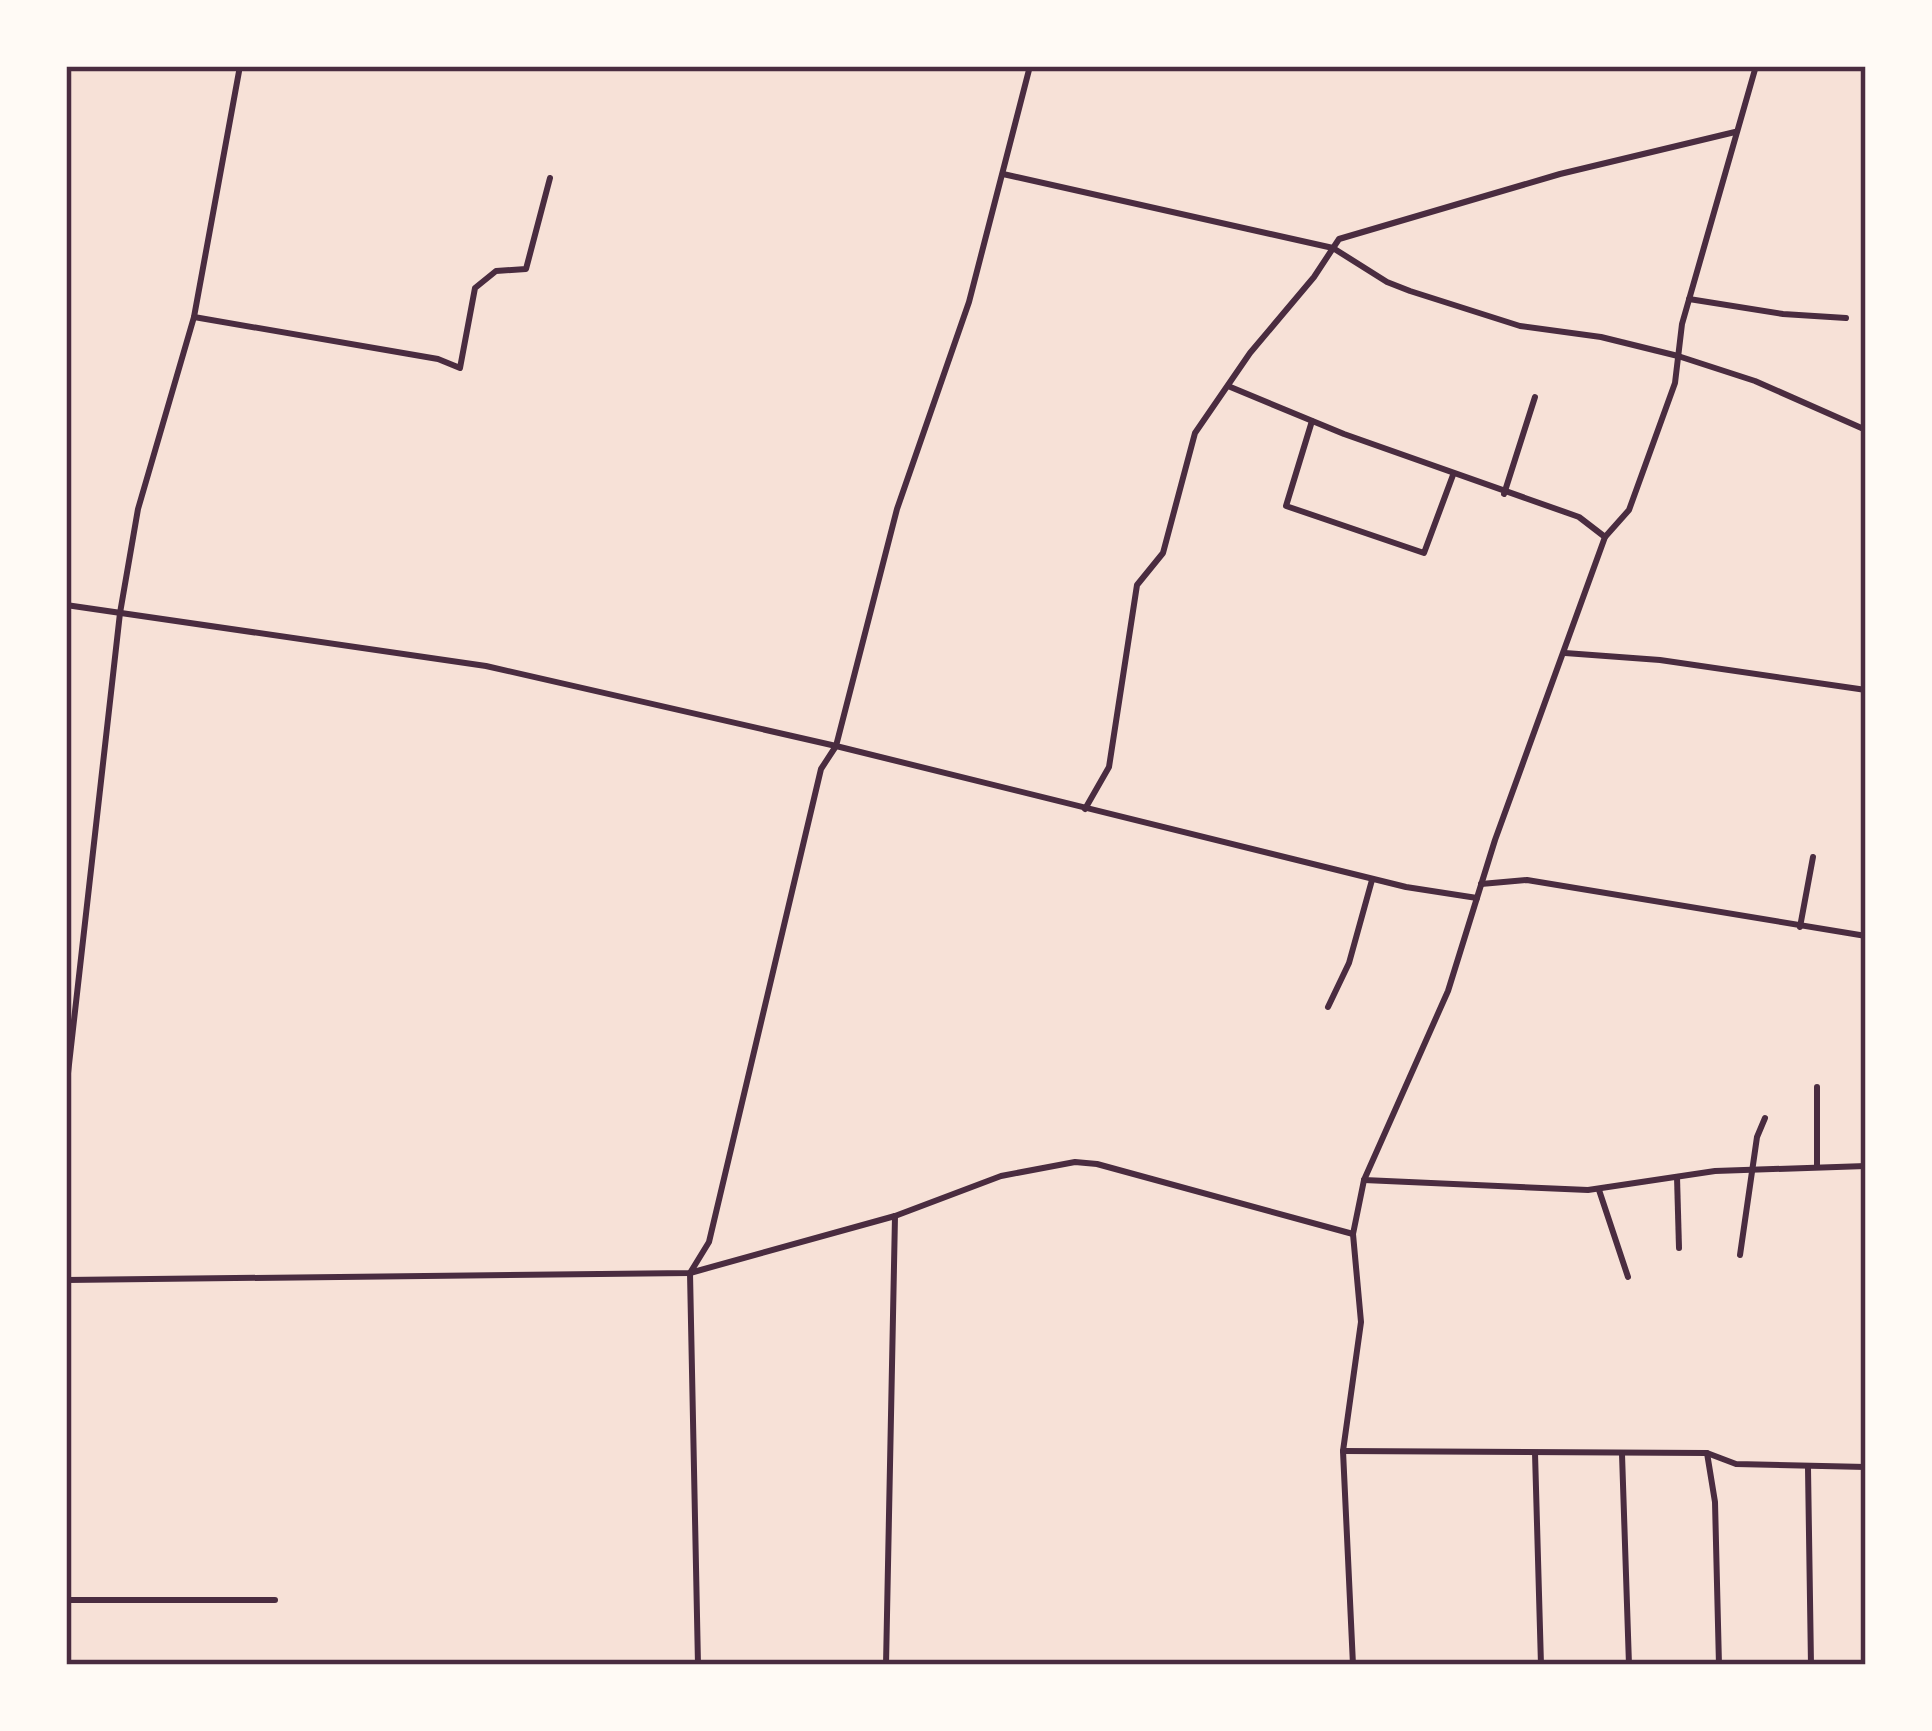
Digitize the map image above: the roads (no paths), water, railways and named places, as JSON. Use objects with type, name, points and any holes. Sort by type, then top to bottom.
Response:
[{"type":"street","points":[[66,1091],[120,613],[137,509],[194,317],[240,66]]},
{"type":"street","points":[[698,1665],[690,1273],[710,1242],[821,769],[836,746],[897,508],[969,302],[1030,66]]},
{"type":"street","points":[[1353,1665],[1343,1451],[1361,1322],[1353,1234],[1364,1180],[1448,991],[1481,884],[1605,537],[1629,509],[1675,382],[1689,299],[1756,66]]},
{"type":"street","points":[[1085,809],[1109,766],[1137,585],[1163,553],[1195,433],[1339,239],[1560,174],[1735,132]]},
{"type":"street","points":[[1003,174],[1333,248],[1387,282],[1520,326],[1601,337],[1678,356],[1755,381],[1866,430]]},
{"type":"street","points":[[194,317],[438,358],[460,368],[475,288],[496,272],[526,269],[550,178]]},
{"type":"street","points":[[1689,299],[1846,318]]},
{"type":"street","points":[[1228,386],[1453,475],[1579,517],[1605,537]]},
{"type":"street","points":[[1504,494],[1534,397]]},
{"type":"street","points":[[1312,421],[1286,506],[1424,553],[1453,475]]},
{"type":"street","points":[[66,605],[486,666],[836,746],[1372,879],[1477,898]]},
{"type":"street","points":[[1565,653],[1660,660],[1866,690]]},
{"type":"street","points":[[1800,927],[1813,857]]},
{"type":"street","points":[[1328,1007],[1348,963],[1372,879]]},
{"type":"street","points":[[1481,884],[1527,880],[1866,936]]},
{"type":"street","points":[[1816,1087],[1817,1167]]},
{"type":"street","points":[[1739,1255],[1757,1137],[1765,1118]]},
{"type":"street","points":[[66,1280],[690,1273],[895,1216],[1001,1176],[1075,1162],[1353,1234]]},
{"type":"street","points":[[1364,1180],[1598,1189],[1752,1169],[1866,1166]]},
{"type":"street","points":[[1677,1177],[1679,1248]]},
{"type":"street","points":[[1598,1189],[1628,1277]]},
{"type":"street","points":[[886,1665],[895,1216]]},
{"type":"street","points":[[1343,1451],[1707,1453],[1736,1464],[1866,1467]]},
{"type":"street","points":[[1535,1453],[1540,1665]]},
{"type":"street","points":[[1707,1453],[1714,1502],[1719,1665]]},
{"type":"street","points":[[1622,1454],[1630,1665]]},
{"type":"street","points":[[1808,1468],[1811,1665]]},
{"type":"street","points":[[66,1600],[275,1600]]}]
